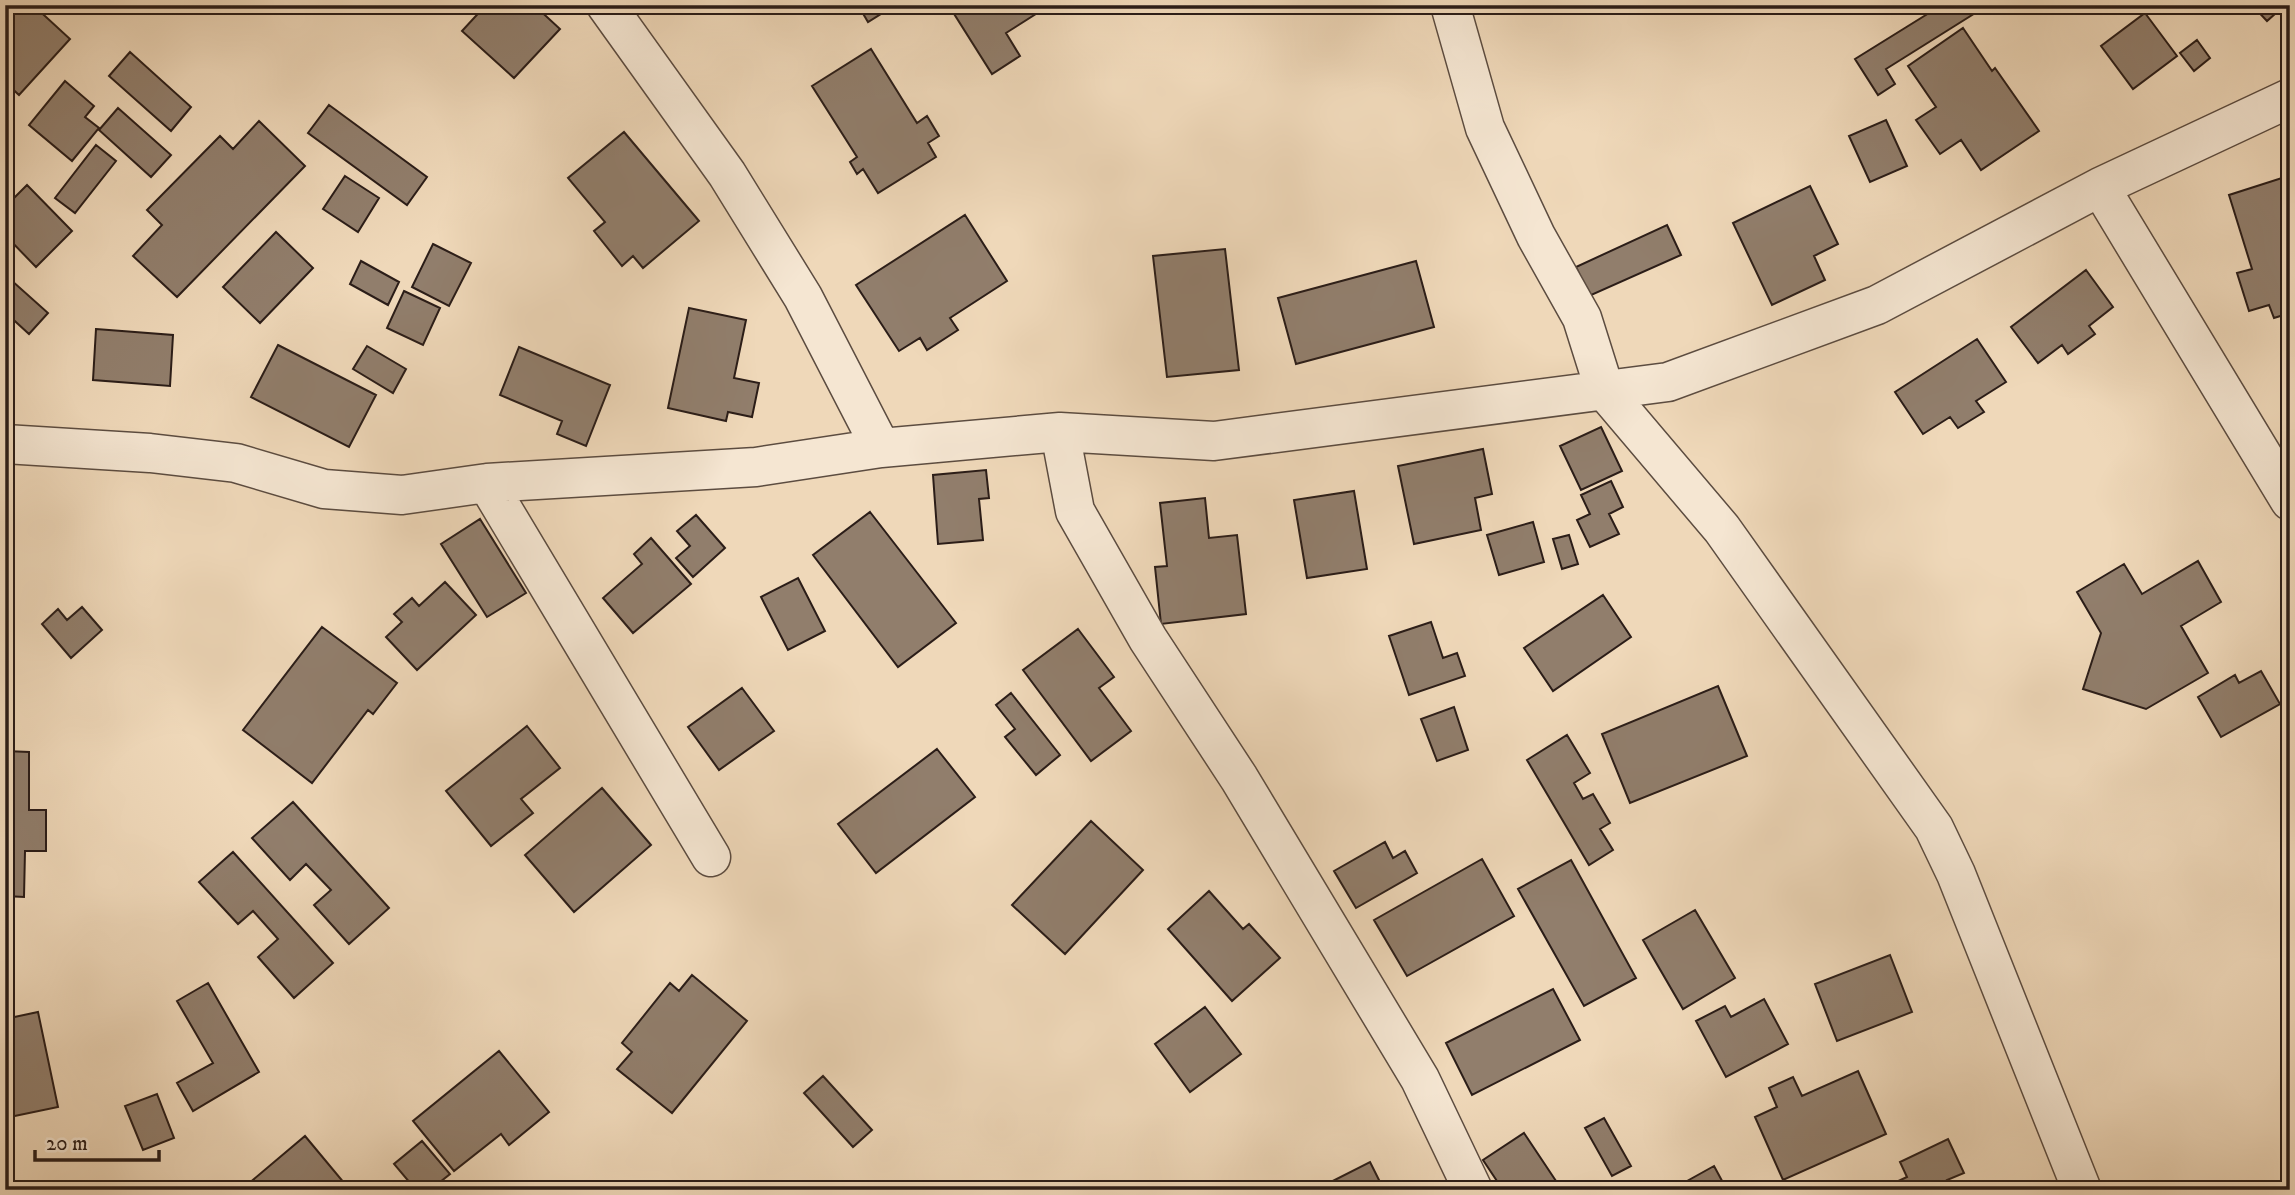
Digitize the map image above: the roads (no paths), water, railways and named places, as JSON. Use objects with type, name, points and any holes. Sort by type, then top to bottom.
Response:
[{"type":"street","points":[[606,5],[727,174],[803,297],[881,448]]},
{"type":"street","points":[[1450,5],[1485,128],[1536,236],[1582,318],[1605,391],[1722,529],[1934,828],[1956,874],[2082,1190]]},
{"type":"street","points":[[5,444],[150,453],[236,463],[324,489],[402,495],[487,482],[756,467],[881,448],[1060,432],[1214,442],[1668,383],[1877,305],[2100,187],[2290,99]]},
{"type":"street","points":[[2100,187],[2290,501]]},
{"type":"street","points":[[1060,432],[1075,510],[1148,639],[1239,778],[1420,1079],[1473,1190]]},
{"type":"street","points":[[487,482],[712,857]]}]
